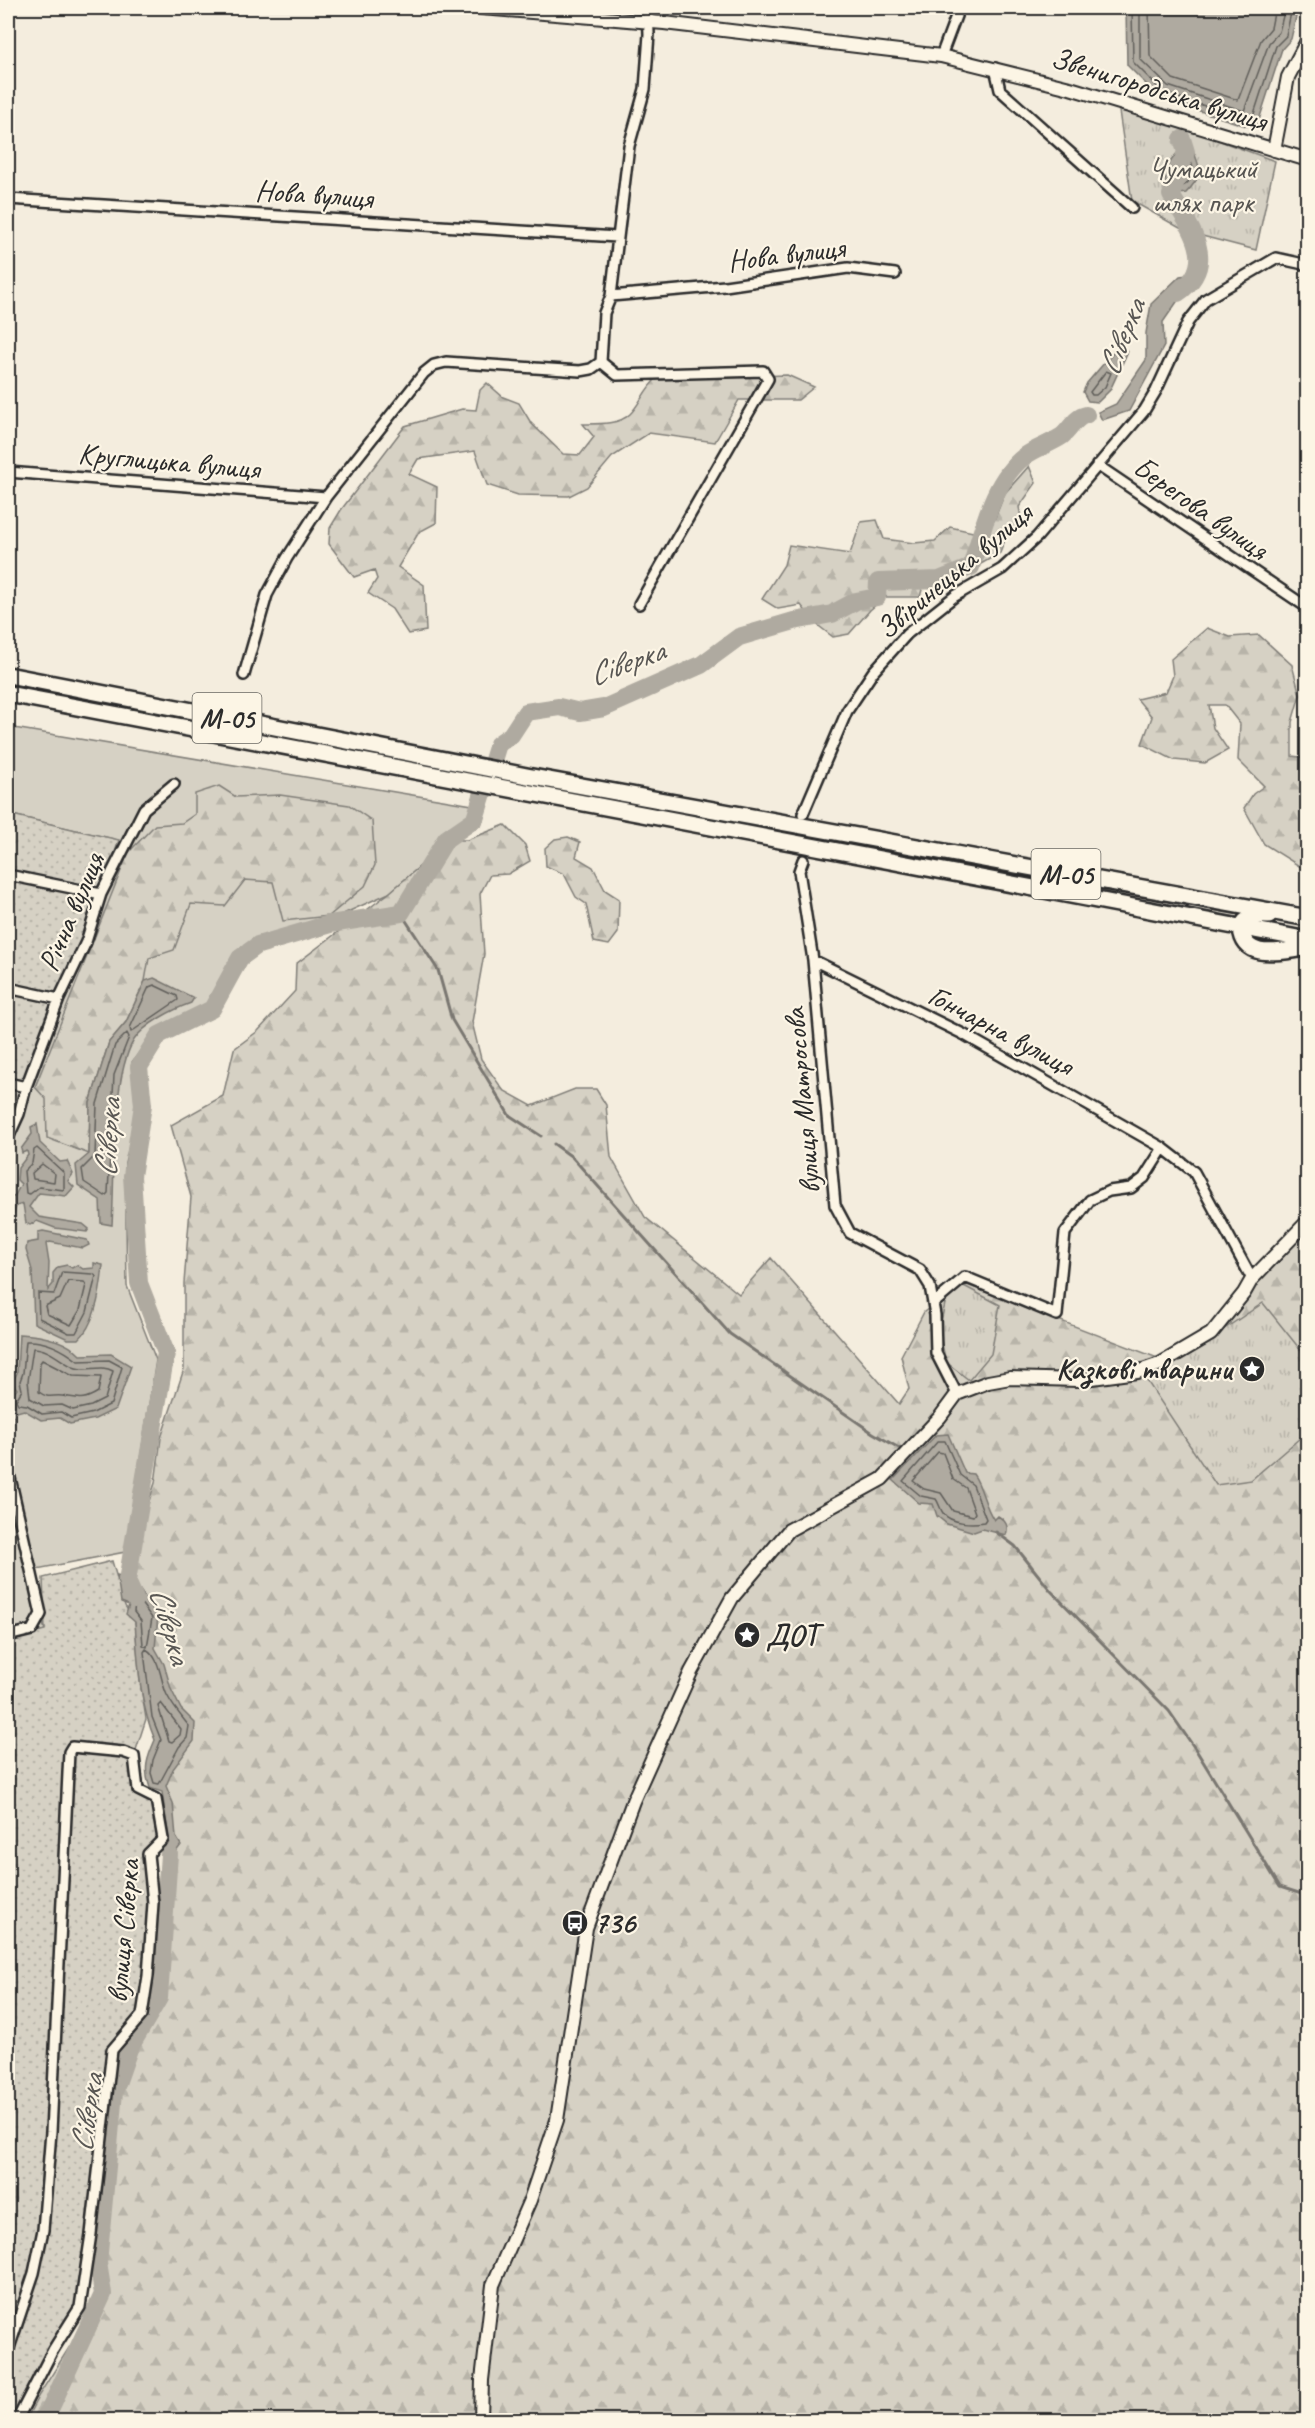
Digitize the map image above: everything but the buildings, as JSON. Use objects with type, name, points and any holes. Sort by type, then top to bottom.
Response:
[{"type":"highway","name":"М-05","points":[[8,675],[527,776],[1308,919]]},
{"type":"highway","name":"М-05","points":[[8,694],[1308,940]]},
{"type":"highway","points":[[1308,919],[1261,916],[1249,918],[1240,928],[1242,938],[1253,951],[1308,948]]},
{"type":"street","name":"Звенигородська вулиця","points":[[482,8],[648,22],[941,56],[995,68],[1308,160]]},
{"type":"street","points":[[601,362],[604,313],[611,296],[629,146],[645,89],[648,8]]},
{"type":"street","points":[[941,56],[959,8]]},
{"type":"street","points":[[1274,150],[1288,77],[1308,39]]},
{"type":"street","name":"Звенигородська вулиця","points":[[995,68],[1000,90],[1132,208]]},
{"type":"street","name":"Нова вулиця","points":[[8,199],[617,237]]},
{"type":"street","name":"Звіринецька вулиця","points":[[803,814],[847,711],[873,672],[907,633],[955,596],[1002,569],[1037,537],[1150,402],[1184,330],[1201,304],[1216,290],[1276,258],[1308,265]]},
{"type":"street","name":"Нова вулиця","points":[[611,296],[725,286],[848,268],[895,274]]},
{"type":"street","points":[[244,675],[267,595],[326,497],[424,373],[434,365],[446,362],[580,371],[591,369],[601,362]]},
{"type":"street","points":[[601,362],[617,375],[763,371],[768,379],[639,604]]},
{"type":"street","name":"Берегова вулиця","points":[[1097,465],[1308,608]]},
{"type":"street","name":"Круглицька вулиця","points":[[8,472],[326,497]]},
{"type":"street","name":"Річна вулиця","points":[[8,1138],[20,1114],[26,1087],[59,999],[86,942],[101,894],[144,809],[174,784]]},
{"type":"street","name":"вулиця Матросова","points":[[803,860],[799,871],[813,960],[835,1205],[850,1233],[920,1270],[930,1286],[936,1353],[957,1394]]},
{"type":"street","points":[[8,875],[101,894]]},
{"type":"street","name":"Гончарна вулиця","points":[[813,960],[963,1034],[1163,1148],[1194,1172],[1252,1279]]},
{"type":"street","points":[[8,988],[59,999]]},
{"type":"street","points":[[8,1083],[26,1087]]},
{"type":"street","points":[[933,1304],[965,1277],[1057,1316],[1065,1233],[1090,1200],[1109,1191],[1131,1188],[1144,1178],[1163,1148]]},
{"type":"street","points":[[481,2421],[482,2380],[493,2285],[530,2200],[557,2120],[586,1928],[633,1801],[691,1672],[732,1598],[789,1530],[882,1479],[940,1417],[957,1394],[988,1382],[1010,1378],[1077,1380],[1137,1372],[1160,1364],[1211,1334],[1244,1293],[1252,1279],[1308,1221]]},
{"type":"street","points":[[8,1469],[41,1614],[32,1630],[8,1636]]},
{"type":"street","name":"вулиця Сіверка","points":[[8,2351],[34,2273],[43,2230],[50,2144],[69,1752],[72,1747],[123,1752],[134,1756],[138,1790],[156,1799],[163,1839],[148,1854],[153,1903],[148,1976],[142,2014],[112,2050],[91,2234],[80,2307],[53,2350],[17,2421]]},
{"type":"green space","name":"Чумацький шлях парк","points":[[1118,104],[1275,161],[1256,250],[1187,232],[1132,201]]},
{"type":"green space","points":[[787,375],[814,387],[798,400],[739,400],[715,442],[649,433],[612,457],[587,487],[569,496],[518,495],[487,485],[475,451],[418,459],[409,474],[437,487],[436,523],[419,532],[398,567],[424,585],[426,631],[408,634],[392,609],[368,593],[377,579],[374,570],[354,577],[329,544],[330,528],[341,510],[405,426],[462,409],[476,410],[480,390],[487,383],[503,397],[519,403],[531,423],[563,454],[580,455],[594,437],[583,424],[608,423],[625,418],[656,379]]},
{"type":"green space","points":[[1029,466],[1036,483],[1019,507],[1021,517],[1005,540],[1000,553],[950,582],[923,586],[920,597],[885,597],[849,634],[833,637],[815,623],[801,605],[778,609],[762,599],[784,565],[789,545],[850,554],[861,522],[877,520],[884,539],[914,543],[935,541],[950,527],[973,532],[993,523],[1005,493]]},
{"type":"green space","points":[[1207,628],[1230,637],[1259,635],[1292,665],[1300,695],[1292,722],[1292,756],[1307,758],[1307,871],[1264,844],[1244,808],[1253,794],[1264,786],[1238,760],[1240,724],[1225,705],[1209,705],[1213,728],[1228,750],[1205,763],[1174,760],[1142,744],[1152,717],[1137,699],[1166,692],[1173,676],[1171,659]]},
{"type":"green space","points":[[8,727],[472,805],[475,819],[389,893],[343,914],[265,936],[238,954],[208,1003],[154,1032],[132,1062],[136,1118],[125,1162],[127,1286],[156,1360],[125,1552],[26,1571],[45,1630],[8,1640],[8,1465],[14,1417],[8,1412],[8,1138],[101,894],[118,840],[8,814]]},
{"type":"green space","points":[[219,786],[236,797],[280,795],[349,805],[372,821],[375,865],[365,886],[329,916],[283,921],[273,882],[245,880],[225,906],[191,904],[174,950],[149,958],[145,981],[126,1022],[109,1042],[90,1103],[89,1154],[47,1138],[46,1099],[35,1087],[128,853],[155,825],[182,823],[195,814],[195,794]]},
{"type":"green space","points":[[8,814],[119,840],[101,894],[8,1138]]},
{"type":"green space","points":[[505,825],[525,845],[530,861],[508,874],[490,875],[480,894],[484,954],[472,1022],[481,1059],[503,1090],[532,1106],[575,1089],[596,1089],[606,1105],[611,1157],[645,1217],[739,1294],[771,1258],[899,1404],[909,1389],[901,1356],[924,1312],[962,1283],[1160,1359],[1183,1354],[1307,1228],[1307,2420],[26,2420],[39,2395],[103,2294],[98,2263],[114,2092],[129,2049],[159,1998],[167,1867],[172,1838],[165,1801],[168,1714],[122,1583],[155,1483],[161,1438],[184,1369],[184,1283],[191,1197],[171,1125],[223,1096],[234,1049],[258,1031],[295,991],[296,964],[389,893],[450,840],[467,840]]},
{"type":"green space","points":[[568,837],[580,842],[576,857],[593,867],[605,890],[619,899],[618,933],[609,945],[594,942],[586,904],[576,897],[564,874],[546,866],[545,848],[555,839]]},
{"type":"green space","points":[[962,1285],[1000,1305],[991,1354],[969,1380],[946,1362],[939,1331],[946,1299]]},
{"type":"green space","points":[[1263,1303],[1307,1358],[1307,1432],[1251,1480],[1216,1485],[1147,1381]]},
{"type":"green space","points":[[112,1561],[125,1606],[135,1621],[146,1719],[134,1756],[138,1790],[156,1799],[163,1839],[148,1854],[153,1903],[142,2015],[112,2050],[80,2307],[17,2420],[8,2420],[8,1640],[45,1630],[43,1578]]},
{"type":"water","points":[[1126,8],[1298,8],[1291,39],[1282,49],[1258,123],[1246,126],[1160,98],[1127,65]]},
{"type":"water","points":[[1193,151],[1199,169],[1195,182],[1186,193],[1171,195],[1165,177],[1167,167],[1178,152]]},
{"type":"water","points":[[1196,274],[1200,280],[1187,296],[1181,296],[1163,322],[1164,346],[1129,411],[1102,420],[1098,412],[1116,404],[1146,360],[1146,333],[1151,304],[1180,276]]},
{"type":"water","points":[[1119,346],[1128,351],[1110,390],[1098,402],[1088,401],[1083,392],[1087,383]]},
{"type":"water","points":[[154,978],[194,998],[191,1003],[152,1023],[134,1040],[121,1078],[118,1103],[112,1225],[101,1223],[100,1200],[78,1185],[76,1165],[89,1154],[90,1103],[109,1042],[126,1022],[145,981]]},
{"type":"water","points":[[37,1124],[40,1143],[60,1162],[67,1161],[73,1174],[68,1181],[74,1187],[66,1196],[39,1193],[29,1207],[39,1217],[83,1224],[89,1229],[87,1232],[55,1228],[37,1221],[30,1225],[26,1223],[23,1204],[16,1206],[14,1214],[8,1219],[8,1195],[14,1197],[21,1184],[17,1180],[18,1168],[28,1155],[27,1151],[22,1153],[21,1149],[32,1134],[31,1127]]},
{"type":"water","points":[[38,1232],[87,1240],[89,1245],[83,1248],[50,1242],[46,1244],[49,1263],[48,1290],[53,1284],[53,1273],[58,1267],[67,1265],[72,1268],[77,1265],[83,1269],[94,1268],[94,1263],[103,1265],[94,1315],[79,1339],[68,1339],[34,1323],[32,1270],[26,1250],[27,1243],[38,1241]]},
{"type":"water","points":[[19,1334],[44,1337],[60,1342],[80,1355],[111,1354],[131,1366],[116,1409],[95,1419],[70,1424],[60,1418],[41,1420],[24,1410],[17,1412],[10,1404],[8,1394],[13,1394],[17,1389],[12,1383],[17,1373]]},
{"type":"water","points":[[948,1434],[965,1473],[973,1474],[976,1479],[994,1520],[998,1516],[1006,1524],[1006,1535],[982,1529],[974,1532],[947,1524],[937,1516],[933,1504],[919,1503],[893,1480],[936,1435]]},
{"type":"water","points":[[117,1575],[132,1579],[158,1616],[155,1648],[164,1664],[171,1689],[181,1709],[195,1723],[194,1741],[173,1769],[166,1786],[173,1803],[176,1837],[181,1845],[172,1857],[168,1879],[162,1866],[169,1840],[162,1792],[150,1788],[146,1769],[155,1740],[142,1697],[135,1622],[126,1614],[129,1605],[121,1602]]},
{"type":"waterway","name":"Сіверка","points":[[1178,293],[1191,282],[1197,270],[1199,258],[1193,233],[1171,195],[1186,152],[1182,139]]},
{"type":"waterway","name":"Сіверка","points":[[135,1599],[127,1581],[166,1353],[139,1283],[132,1176],[143,1105],[139,1067],[159,1035],[212,1009],[240,958],[258,945],[330,924],[401,913],[446,839],[475,819],[498,744],[511,735],[526,712],[559,707],[580,712],[604,708],[701,665],[739,637],[794,621],[832,614],[856,601],[877,597],[878,582],[939,580],[971,567],[990,507],[1004,479],[1025,456],[1062,436],[1076,421],[1086,415]]},
{"type":"waterway","points":[[401,913],[438,970],[452,1020],[509,1115],[541,1136]]},
{"type":"waterway","points":[[554,1144],[572,1157],[730,1334],[873,1433],[899,1448]]},
{"type":"waterway","points":[[996,1532],[1015,1546],[1051,1591],[1169,1711],[1196,1750],[1280,1887],[1308,1896]]},
{"type":"waterway","name":"Сіверка","points":[[41,2420],[51,2407],[103,2294],[98,2263],[114,2092],[129,2049],[159,1998],[169,1854]]},
{"type":"place","name":"Казкові тварини","points":[[1252,1369]]},
{"type":"place","name":"ДОТ","points":[[747,1635]]},
{"type":"place","name":"736","points":[[575,1923]]}]
